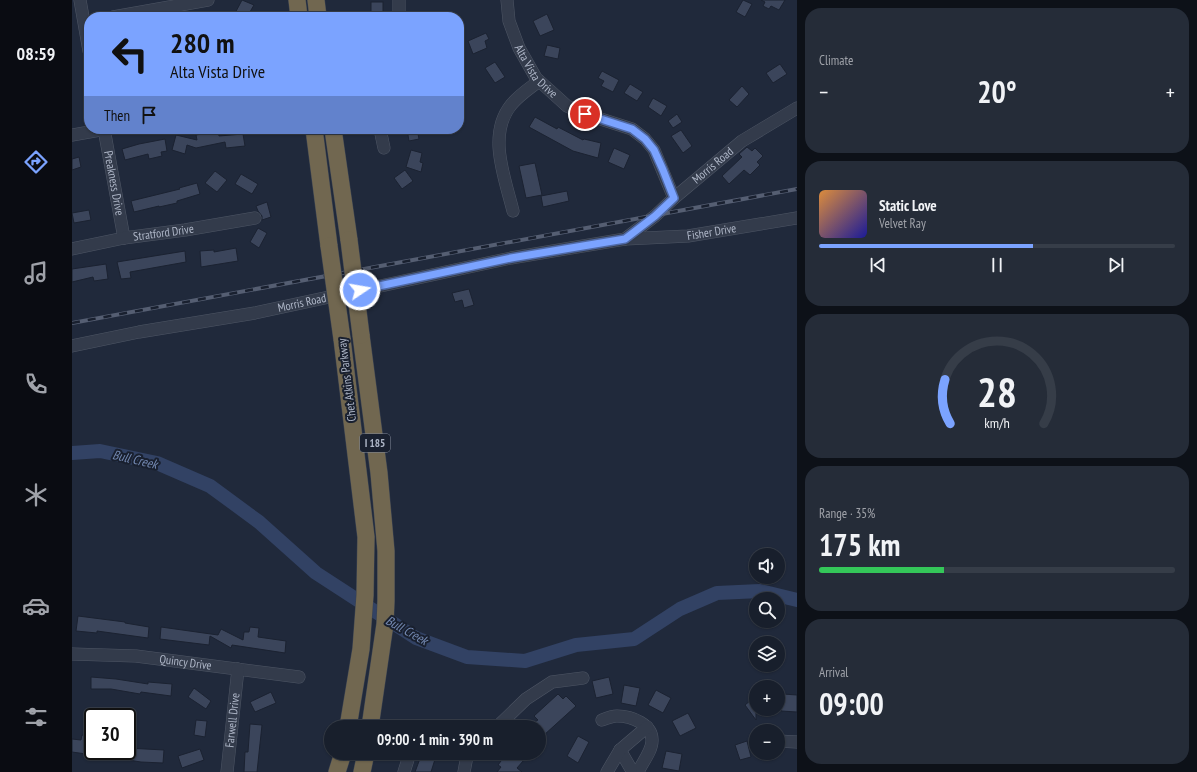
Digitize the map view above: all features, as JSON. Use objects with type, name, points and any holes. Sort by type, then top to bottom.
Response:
[{"type":"highway","points":[[297,0],[298,12]]},
{"type":"highway","points":[[316,0],[317,12]]},
{"type":"highway","name":"Chet Atkins Parkway","points":[[315,134],[342,339],[366,537],[365,595],[360,662],[349,720]]},
{"type":"highway","name":"Chet Atkins Parkway","points":[[334,134],[379,474],[386,551],[386,667],[381,678]]},
{"type":"highway","points":[[372,720],[381,678]]},
{"type":"highway","points":[[379,720],[381,678]]},
{"type":"highway","points":[[337,772],[341,760]]},
{"type":"highway","points":[[362,772],[365,760]]},
{"type":"highway","points":[[370,772],[373,760]]},
{"type":"street","points":[[80,0],[81,22],[84,33]]},
{"type":"street","points":[[143,12],[208,0]]},
{"type":"street","points":[[399,0],[400,12]]},
{"type":"street","name":"Alta Vista Drive","points":[[507,0],[509,21],[519,48],[536,78],[567,106],[585,114],[632,129],[645,139],[654,150],[674,198]]},
{"type":"street","points":[[513,212],[500,159],[499,136],[504,118],[510,106],[516,99],[539,81]]},
{"type":"street","name":"Morris Road","points":[[72,346],[139,332],[255,313],[511,258],[625,239],[655,216],[674,198],[742,141],[797,108]]},
{"type":"street","points":[[72,135],[84,133]]},
{"type":"street","name":"Preakness Drive","points":[[105,134],[124,238]]},
{"type":"street","points":[[381,134],[384,148]]},
{"type":"street","name":"Stratford Drive","points":[[72,249],[124,238],[185,230],[255,218]]},
{"type":"street","name":"Fisher Drive","points":[[625,239],[688,236],[797,218]]},
{"type":"street","name":"Quincy Drive","points":[[72,654],[136,656],[300,677]]},
{"type":"street","name":"Farwell Drive","points":[[227,772],[238,669]]},
{"type":"street","points":[[504,720],[526,699],[552,682],[583,678]]},
{"type":"street","points":[[602,720],[612,716],[619,716],[638,721],[647,727],[651,733],[651,747],[634,771],[620,750]]},
{"type":"street","points":[[607,772],[620,750],[647,727]]},
{"type":"street","points":[[785,742],[797,742]]},
{"type":"street","points":[[404,772],[408,760]]},
{"type":"street","points":[[464,772],[466,760]]},
{"type":"building","points":[[242,0],[254,5],[250,12],[236,12]]},
{"type":"building","points":[[743,0],[752,4],[745,17],[736,12]]},
{"type":"building","points":[[761,0],[785,0],[779,10],[771,6],[769,9],[763,6],[765,2]]},
{"type":"building","points":[[371,2],[383,2],[383,12],[371,12]]},
{"type":"building","points":[[547,14],[554,30],[540,36],[533,21]]},
{"type":"building","points":[[486,33],[489,39],[485,41],[487,48],[473,54],[468,41]]},
{"type":"building","points":[[547,45],[560,48],[558,59],[544,56]]},
{"type":"building","points":[[495,62],[505,77],[495,83],[485,68]]},
{"type":"building","points":[[780,64],[787,74],[773,83],[766,73]]},
{"type":"building","points":[[602,71],[619,80],[613,92],[601,86],[604,81],[598,78]]},
{"type":"building","points":[[630,84],[643,92],[637,101],[624,93]]},
{"type":"building","points":[[742,86],[749,94],[737,107],[729,100]]},
{"type":"building","points":[[653,98],[667,106],[661,116],[648,107]]},
{"type":"building","points":[[677,114],[682,122],[673,128],[668,121]]},
{"type":"building","points":[[535,117],[557,129],[558,127],[583,140],[601,143],[598,158],[573,151],[529,127]]},
{"type":"building","points":[[681,130],[692,146],[683,153],[671,136]]},
{"type":"building","points":[[219,134],[219,136],[243,134],[245,146],[226,148],[225,142],[196,148],[187,145],[185,154],[172,150],[176,135],[197,140],[196,135]]},
{"type":"building","points":[[408,134],[418,134],[419,139],[409,141]]},
{"type":"building","points":[[165,139],[167,151],[161,152],[162,156],[149,159],[148,154],[125,160],[122,149]]},
{"type":"building","points":[[747,147],[752,151],[755,148],[763,156],[757,162],[760,165],[750,175],[744,170],[729,184],[722,176],[742,157],[739,154]]},
{"type":"building","points":[[614,148],[630,155],[624,169],[608,162]]},
{"type":"building","points":[[411,150],[422,153],[420,162],[423,163],[421,172],[406,167]]},
{"type":"building","points":[[79,157],[81,167],[72,170],[72,159]]},
{"type":"building","points":[[535,163],[542,195],[526,198],[519,166]]},
{"type":"building","points":[[405,170],[413,181],[402,189],[394,178]]},
{"type":"building","points":[[215,171],[227,180],[217,192],[205,183]]},
{"type":"building","points":[[241,174],[258,184],[252,194],[235,184]]},
{"type":"building","points":[[197,183],[200,194],[177,201],[177,203],[134,212],[131,201],[180,189],[179,188]]},
{"type":"building","points":[[567,191],[569,201],[543,207],[541,196]]},
{"type":"building","points":[[267,202],[271,217],[262,220],[262,216],[256,206]]},
{"type":"building","points":[[89,210],[91,220],[74,223],[72,213]]},
{"type":"building","points":[[258,228],[267,233],[259,248],[250,242]]},
{"type":"building","points":[[236,248],[238,261],[201,267],[200,251],[214,250],[214,252]]},
{"type":"building","points":[[185,251],[186,262],[130,272],[131,278],[121,279],[117,262]]},
{"type":"building","points":[[106,264],[108,279],[94,281],[93,277],[72,282],[72,269]]},
{"type":"building","points":[[469,289],[474,305],[464,308],[462,300],[455,302],[452,293]]},
{"type":"building","points":[[78,616],[125,622],[149,627],[148,638],[97,631],[97,633],[76,631]]},
{"type":"building","points":[[161,627],[218,635],[221,629],[243,640],[244,632],[249,632],[250,627],[259,628],[258,637],[286,641],[285,653],[232,645],[231,648],[210,636],[209,645],[160,639]]},
{"type":"building","points":[[91,677],[148,684],[148,682],[172,684],[171,696],[141,692],[140,694],[111,689],[91,689]]},
{"type":"building","points":[[609,677],[613,694],[596,698],[592,681]]},
{"type":"building","points":[[624,685],[640,688],[636,706],[621,703]]},
{"type":"building","points":[[194,688],[211,701],[206,709],[188,697]]},
{"type":"building","points":[[656,690],[671,698],[663,713],[648,705]]},
{"type":"building","points":[[271,692],[276,703],[255,712],[250,702]]},
{"type":"building","points":[[558,694],[563,699],[566,696],[576,706],[546,733],[546,720],[538,720],[534,716]]},
{"type":"building","points":[[785,694],[797,695],[797,712],[785,711]]},
{"type":"building","points":[[749,702],[749,710],[745,705]]},
{"type":"building","points":[[688,713],[696,728],[680,736],[672,721]]},
{"type":"building","points":[[196,720],[207,721],[205,737],[194,735]]},
{"type":"building","points":[[250,724],[262,725],[257,772],[244,772],[245,752],[248,752]]},
{"type":"building","points":[[82,735],[84,735],[84,754],[72,752],[72,739],[81,740]]},
{"type":"building","points":[[578,736],[589,742],[578,763],[567,756]]},
{"type":"building","points":[[747,741],[749,758],[740,760],[735,745]]},
{"type":"building","points":[[136,748],[164,750],[163,763],[128,760],[136,760]]},
{"type":"building","points":[[200,749],[204,760],[182,768],[178,756]]},
{"type":"building","points":[[666,751],[682,754],[679,771],[662,768]]},
{"type":"building","points":[[419,760],[435,760],[431,772],[415,772]]},
{"type":"building","points":[[502,760],[524,760],[517,768],[522,772],[497,772],[501,767],[498,765]]},
{"type":"waterway","name":"Bull Creek","points":[[72,453],[100,451],[157,463],[210,486],[259,522],[316,573],[416,638],[467,657],[525,661],[576,645],[634,639],[680,609],[717,593],[760,591],[797,600]]},
{"type":"railway","points":[[72,323],[797,189]]},
{"type":"route","points":[[360,290],[511,258],[625,239],[655,216],[674,198],[654,150],[645,139],[632,129],[585,114]]}]
